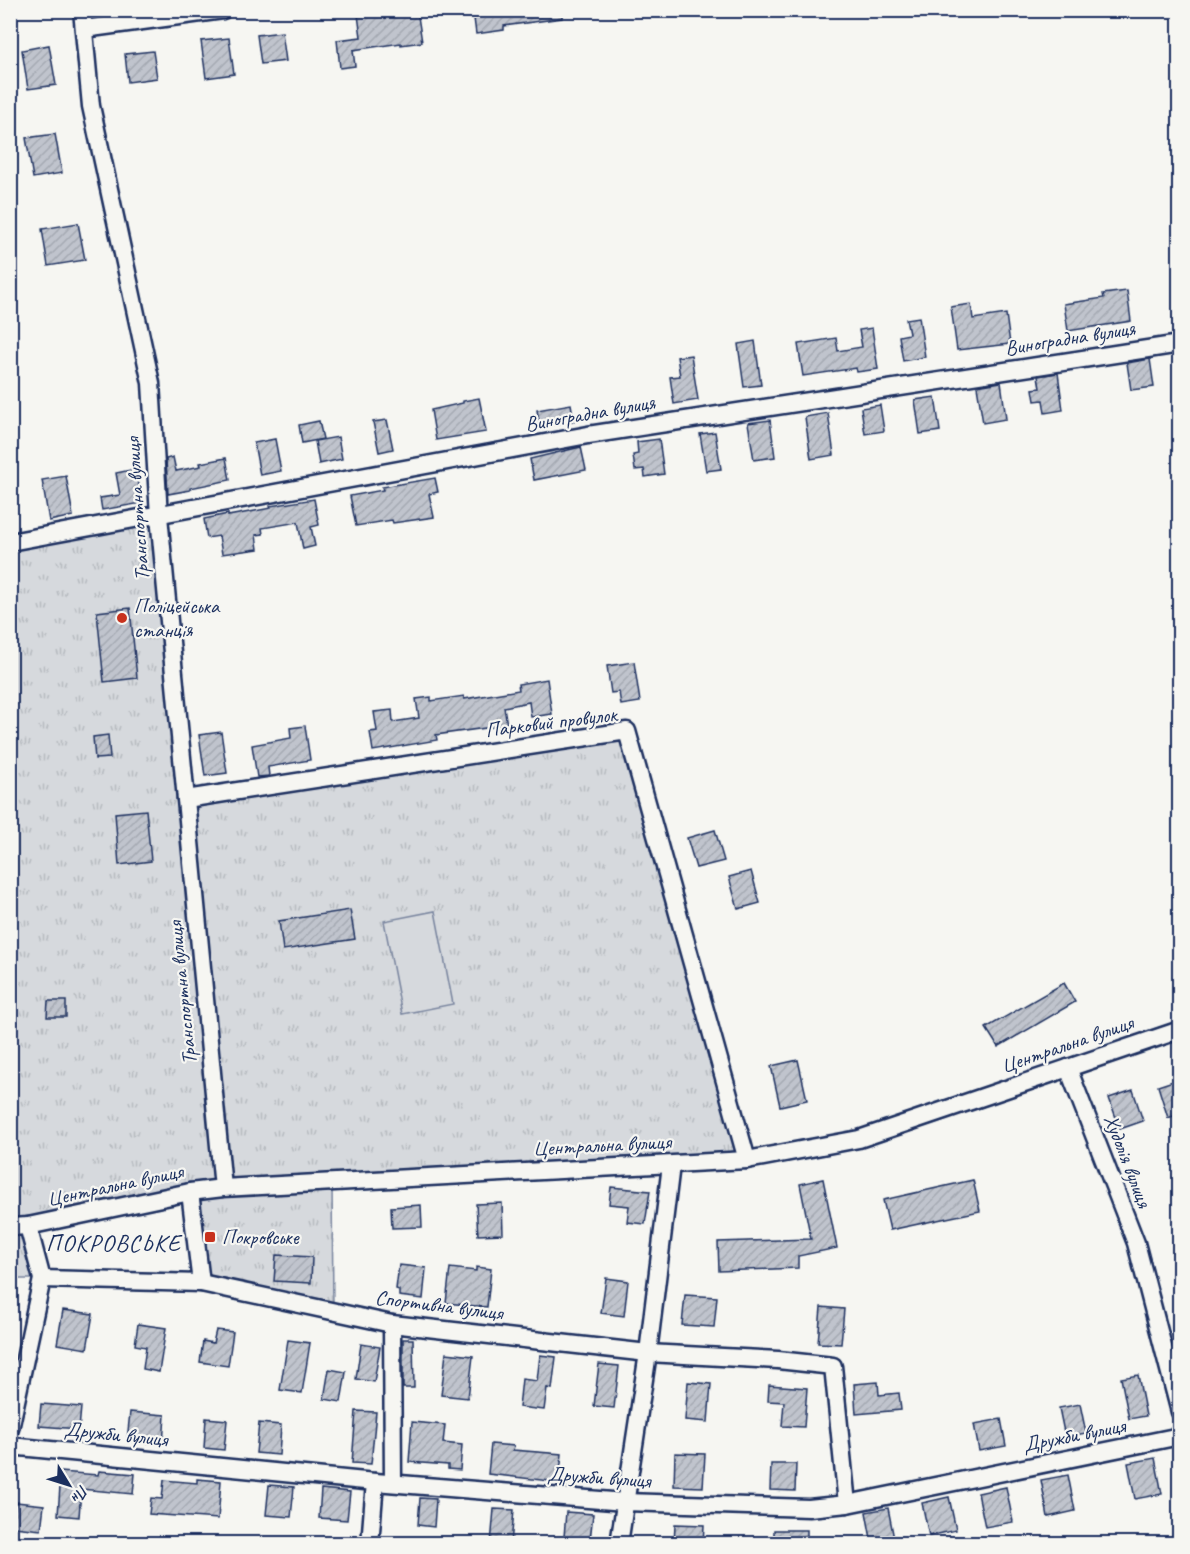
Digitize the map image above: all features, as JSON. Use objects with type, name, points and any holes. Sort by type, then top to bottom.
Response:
[{"type":"street","name":"Транспортна вулиця","points":[[82,10],[91,106],[151,383],[159,516],[223,1188]]},
{"type":"street","points":[[84,29],[223,10]]},
{"type":"street","name":"Виноградна вулиця","points":[[10,542],[588,435],[1179,344]]},
{"type":"street","name":"Парковий провулок","points":[[186,799],[627,731],[747,1160]]},
{"type":"street","name":"Центральна вулиця","points":[[10,1227],[28,1226],[190,1192],[223,1188],[332,1180],[747,1160],[859,1139],[1179,1030]]},
{"type":"street","name":"Худолія вулиця","points":[[1068,1068],[1136,1243],[1179,1412]]},
{"type":"street","points":[[619,1544],[648,1353],[671,1164]]},
{"type":"street","points":[[190,1192],[201,1283]]},
{"type":"street","points":[[10,1429],[42,1279],[28,1226]]},
{"type":"street","name":"Спортивна вулиця","points":[[42,1279],[201,1283],[392,1324],[648,1353],[778,1360],[832,1366],[847,1504]]},
{"type":"street","points":[[392,1324],[393,1483]]},
{"type":"street","name":"Дружби вулиця","points":[[10,1446],[375,1482],[625,1502],[809,1508],[847,1504],[1179,1436]]},
{"type":"street","points":[[370,1544],[375,1482]]},
{"type":"green space","points":[[159,516],[186,799],[627,731],[747,1160],[332,1181],[333,1312],[201,1283],[190,1193],[29,1226],[42,1279],[11,1279],[11,542]]},
{"type":"green space","points":[[435,911],[453,1004],[402,1014],[384,921]]},
{"type":"building","points":[[391,10],[417,10],[422,42],[353,50],[355,66],[340,68],[337,40],[361,37],[358,15]]},
{"type":"building","points":[[473,10],[562,10],[562,18],[504,26],[504,30],[476,34]]},
{"type":"building","points":[[282,32],[286,61],[261,64],[257,35]]},
{"type":"building","points":[[229,38],[234,74],[206,78],[201,41]]},
{"type":"building","points":[[49,45],[56,85],[28,89],[22,50]]},
{"type":"building","points":[[153,51],[157,78],[128,82],[125,54]]},
{"type":"building","points":[[55,134],[62,173],[33,178],[26,138]]},
{"type":"building","points":[[78,223],[85,260],[48,266],[42,229]]},
{"type":"building","points":[[1127,291],[1131,321],[1068,331],[1064,304],[1104,298],[1103,294]]},
{"type":"building","points":[[971,304],[973,319],[1006,314],[1010,344],[957,350],[951,307]]},
{"type":"building","points":[[919,317],[925,357],[903,361],[899,336],[909,334],[906,319]]},
{"type":"building","points":[[872,328],[878,369],[857,372],[856,368],[803,376],[798,344],[836,338],[838,351],[862,347],[859,330]]},
{"type":"building","points":[[755,341],[761,385],[744,387],[738,344]]},
{"type":"building","points":[[691,355],[698,400],[674,404],[670,377],[680,376],[677,357]]},
{"type":"building","points":[[1150,359],[1154,387],[1131,390],[1127,363]]},
{"type":"building","points":[[1058,373],[1063,410],[1045,413],[1043,400],[1035,401],[1033,389],[1040,388],[1038,376]]},
{"type":"building","points":[[1001,382],[1006,419],[983,423],[977,386]]},
{"type":"building","points":[[935,397],[940,431],[920,434],[915,400]]},
{"type":"building","points":[[479,398],[486,432],[436,440],[431,410]]},
{"type":"building","points":[[571,404],[574,421],[540,427],[537,410]]},
{"type":"building","points":[[880,405],[884,431],[865,434],[861,408]]},
{"type":"building","points":[[828,413],[834,455],[811,459],[805,417]]},
{"type":"building","points":[[387,420],[393,449],[379,452],[373,422]]},
{"type":"building","points":[[770,420],[775,457],[754,460],[748,423]]},
{"type":"building","points":[[319,421],[323,439],[302,443],[299,425]]},
{"type":"building","points":[[715,432],[721,469],[706,471],[700,434]]},
{"type":"building","points":[[338,437],[342,459],[319,464],[315,441]]},
{"type":"building","points":[[275,439],[281,471],[260,475],[254,443]]},
{"type":"building","points":[[659,439],[664,474],[645,477],[644,469],[635,470],[633,455],[638,454],[637,442]]},
{"type":"building","points":[[581,447],[586,470],[534,480],[530,459]]},
{"type":"building","points":[[173,457],[176,471],[226,458],[230,480],[168,494],[166,459]]},
{"type":"building","points":[[136,469],[142,503],[102,510],[100,498],[120,495],[116,473]]},
{"type":"building","points":[[66,476],[73,516],[49,521],[42,480]]},
{"type":"building","points":[[435,478],[438,492],[429,494],[434,517],[393,523],[392,520],[356,526],[350,496],[383,490],[382,487]]},
{"type":"building","points":[[314,499],[319,525],[311,527],[315,546],[303,549],[298,522],[262,528],[263,534],[256,535],[258,549],[222,554],[219,536],[207,538],[204,519]]},
{"type":"building","points":[[130,608],[137,678],[104,682],[97,612]]},
{"type":"building","points":[[634,662],[640,702],[621,705],[619,692],[611,693],[607,666]]},
{"type":"building","points":[[547,679],[552,714],[531,717],[529,702],[504,707],[507,725],[436,735],[437,740],[373,751],[370,732],[377,731],[374,712],[392,710],[393,722],[419,718],[416,699],[431,697],[431,701],[464,696],[464,699],[519,690],[518,684]]},
{"type":"building","points":[[305,726],[310,760],[268,767],[269,776],[257,777],[252,745],[291,738],[290,728]]},
{"type":"building","points":[[221,732],[227,773],[205,776],[199,735]]},
{"type":"building","points":[[108,735],[110,758],[95,759],[93,737]]},
{"type":"building","points":[[146,810],[151,861],[119,865],[115,813]]},
{"type":"building","points":[[715,830],[724,861],[696,868],[687,838]]},
{"type":"building","points":[[751,871],[760,903],[738,909],[729,877]]},
{"type":"building","points":[[350,910],[355,939],[283,950],[279,921]]},
{"type":"building","points":[[1064,983],[1075,1002],[998,1047],[986,1028]]},
{"type":"building","points":[[48,1001],[66,1001],[66,1017],[47,1017]]},
{"type":"building","points":[[798,1060],[807,1100],[780,1106],[771,1066]]},
{"type":"building","points":[[1179,1079],[1179,1114],[1168,1118],[1158,1086]]},
{"type":"building","points":[[1133,1090],[1143,1121],[1120,1129],[1109,1098]]},
{"type":"building","points":[[823,1179],[837,1248],[798,1256],[798,1268],[719,1271],[718,1242],[811,1239],[800,1184]]},
{"type":"building","points":[[973,1180],[980,1211],[890,1230],[883,1200]]},
{"type":"building","points":[[611,1187],[650,1191],[645,1224],[627,1222],[629,1206],[609,1204]]},
{"type":"building","points":[[502,1203],[503,1234],[478,1235],[476,1204]]},
{"type":"building","points":[[421,1205],[422,1227],[392,1228],[391,1207]]},
{"type":"building","points":[[276,1255],[312,1257],[311,1283],[274,1281]]},
{"type":"building","points":[[399,1265],[426,1268],[423,1299],[399,1296],[399,1290],[396,1289]]},
{"type":"building","points":[[476,1267],[491,1269],[487,1307],[446,1303],[450,1268],[476,1271]]},
{"type":"building","points":[[606,1278],[628,1281],[624,1316],[601,1313]]},
{"type":"building","points":[[685,1295],[717,1297],[714,1327],[682,1325]]},
{"type":"building","points":[[821,1307],[844,1309],[841,1344],[818,1343]]},
{"type":"building","points":[[63,1310],[93,1314],[87,1349],[57,1344]]},
{"type":"building","points":[[138,1324],[166,1328],[159,1372],[143,1369],[146,1347],[135,1345]]},
{"type":"building","points":[[216,1330],[233,1332],[228,1366],[200,1362],[203,1341],[213,1343]]},
{"type":"building","points":[[403,1339],[413,1339],[414,1388],[403,1388]]},
{"type":"building","points":[[288,1340],[310,1343],[302,1393],[280,1390]]},
{"type":"building","points":[[361,1344],[380,1347],[374,1382],[356,1379]]},
{"type":"building","points":[[446,1353],[473,1356],[468,1398],[441,1395]]},
{"type":"building","points":[[540,1355],[556,1357],[552,1389],[547,1388],[544,1410],[519,1407],[522,1379],[537,1381]]},
{"type":"building","points":[[599,1364],[619,1366],[614,1408],[594,1406]]},
{"type":"building","points":[[329,1369],[346,1372],[341,1402],[324,1399]]},
{"type":"building","points":[[1138,1375],[1146,1416],[1129,1419],[1121,1378]]},
{"type":"building","points":[[688,1382],[711,1384],[708,1422],[685,1420]]},
{"type":"building","points":[[878,1382],[879,1395],[899,1393],[901,1410],[856,1414],[854,1384]]},
{"type":"building","points":[[769,1385],[807,1388],[804,1427],[782,1426],[784,1402],[768,1401]]},
{"type":"building","points":[[41,1404],[81,1407],[79,1429],[39,1426]]},
{"type":"building","points":[[1080,1404],[1086,1433],[1065,1437],[1059,1408]]},
{"type":"building","points":[[356,1411],[376,1412],[371,1464],[352,1463]]},
{"type":"building","points":[[130,1412],[165,1415],[163,1444],[127,1441]]},
{"type":"building","points":[[206,1418],[227,1420],[224,1450],[204,1448]]},
{"type":"building","points":[[1001,1419],[1006,1446],[979,1451],[974,1424]]},
{"type":"building","points":[[412,1422],[445,1425],[443,1443],[462,1445],[460,1470],[448,1469],[448,1465],[409,1462]]},
{"type":"building","points":[[259,1423],[281,1425],[279,1455],[256,1453]]},
{"type":"building","points":[[491,1444],[514,1446],[513,1450],[562,1454],[559,1482],[488,1474]]},
{"type":"building","points":[[675,1453],[705,1454],[703,1487],[674,1486]]},
{"type":"building","points":[[1155,1458],[1162,1494],[1135,1499],[1128,1463]]},
{"type":"building","points":[[771,1464],[796,1464],[795,1491],[770,1490]]},
{"type":"building","points":[[99,1471],[135,1474],[133,1494],[81,1489],[79,1517],[58,1515],[61,1472],[98,1475]]},
{"type":"building","points":[[1068,1475],[1075,1511],[1048,1517],[1041,1480]]},
{"type":"building","points":[[197,1479],[221,1481],[218,1519],[149,1514],[151,1498],[162,1499],[164,1480],[197,1483]]},
{"type":"building","points":[[269,1485],[294,1487],[291,1517],[266,1515]]},
{"type":"building","points":[[1006,1487],[1013,1522],[985,1527],[978,1493]]},
{"type":"building","points":[[321,1489],[350,1492],[347,1520],[319,1518]]},
{"type":"building","points":[[949,1497],[956,1530],[929,1536],[922,1503]]},
{"type":"building","points":[[420,1498],[436,1499],[434,1527],[418,1525]]},
{"type":"building","points":[[16,1502],[44,1505],[41,1530],[14,1527]]},
{"type":"building","points":[[888,1508],[895,1544],[872,1544],[866,1512]]},
{"type":"building","points":[[494,1509],[514,1510],[511,1544],[491,1544]]},
{"type":"building","points":[[566,1512],[593,1514],[590,1540],[564,1537]]},
{"type":"building","points":[[675,1524],[704,1525],[703,1544],[674,1544]]},
{"type":"building","points":[[774,1530],[807,1530],[807,1544],[774,1544]]},
{"type":"place","name":"Поліцейська станція","points":[[122,618]]},
{"type":"place","name":"Покровське","points":[[210,1237]]},
{"type":"district","name":"ПОКРОВСЬКЕ","points":[[114,1243]]}]
